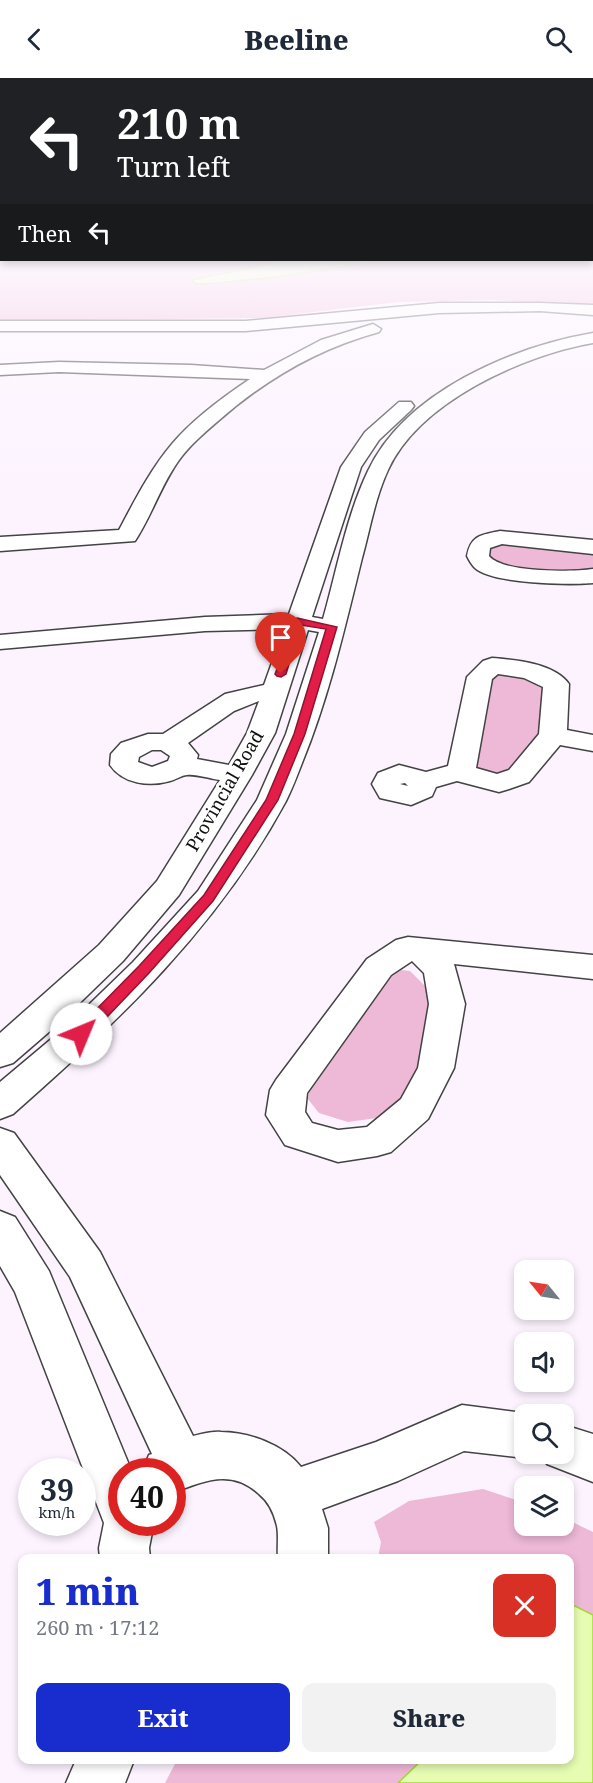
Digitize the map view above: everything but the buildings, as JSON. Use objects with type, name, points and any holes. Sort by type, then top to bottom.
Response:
[{"type":"street","points":[[0,544],[137,540],[166,465],[181,445],[235,396],[266,375],[331,341],[361,334]]},
{"type":"street","name":"Provincial Road","points":[[0,1104],[81,1034],[208,898],[272,800],[300,734],[330,636],[365,507],[378,470],[397,440],[402,420],[429,388],[462,369],[542,338],[565,334]]},
{"type":"street","name":"Provincial Road","points":[[0,1053],[44,1016],[111,953],[168,888],[238,775],[261,733],[351,467],[372,436],[482,374],[537,351],[558,344],[587,347]]},
{"type":"street","points":[[0,370],[70,368],[191,370],[266,375]]},
{"type":"street","points":[[593,547],[500,537],[480,544],[478,556],[483,563],[497,569],[550,577],[593,576]]},
{"type":"street","points":[[0,642],[205,624],[295,630],[330,636]]},
{"type":"street","points":[[0,655],[200,642],[295,630]]},
{"type":"street","points":[[422,782],[461,771],[473,778],[499,783],[519,776],[553,735],[556,684],[542,674],[523,669],[492,666],[480,677],[461,771]]},
{"type":"street","points":[[238,775],[174,754],[186,734],[225,705],[246,695],[274,692]]},
{"type":"street","points":[[553,735],[593,743]]},
{"type":"street","points":[[419,949],[440,969],[447,1004],[436,1068],[415,1109],[377,1140],[338,1146],[298,1134],[285,1115],[289,1090],[380,967],[408,948],[419,949],[593,967]]},
{"type":"street","points":[[0,1144],[85,1265],[169,1458]]},
{"type":"street","points":[[0,1229],[34,1284],[108,1479]]},
{"type":"street","points":[[292,1495],[381,1464],[462,1428],[514,1434]]},
{"type":"street","points":[[574,1451],[593,1458]]},
{"type":"street","points":[[186,1463],[212,1455],[244,1457],[263,1465],[279,1478],[292,1495],[302,1517],[305,1540],[303,1554]]},
{"type":"street","points":[[95,1783],[104,1764]]},
{"type":"shaded area","points":[[489,539],[593,547],[593,576],[497,569],[480,544]]},
{"type":"shaded area","points":[[494,673],[521,676],[550,689],[547,733],[517,769],[500,775],[478,770],[468,764],[483,682]]},
{"type":"shaded area","points":[[401,970],[410,971],[426,987],[432,1014],[423,1064],[406,1094],[377,1118],[348,1122],[319,1113],[308,1099],[311,1080],[380,985]]},
{"type":"shaded area","points":[[483,1489],[514,1499],[514,1536],[574,1536],[574,1523],[593,1532],[593,1783],[165,1783],[175,1764],[574,1764],[574,1554],[379,1554],[381,1542],[374,1522],[409,1501]]},
{"type":"shaded area","points":[[574,1606],[593,1615],[593,1783],[398,1783],[418,1764],[574,1764]]},
{"type":"route","points":[[81,1034],[208,898],[272,800],[300,734],[332,627],[297,621],[294,639],[281,674]]}]
